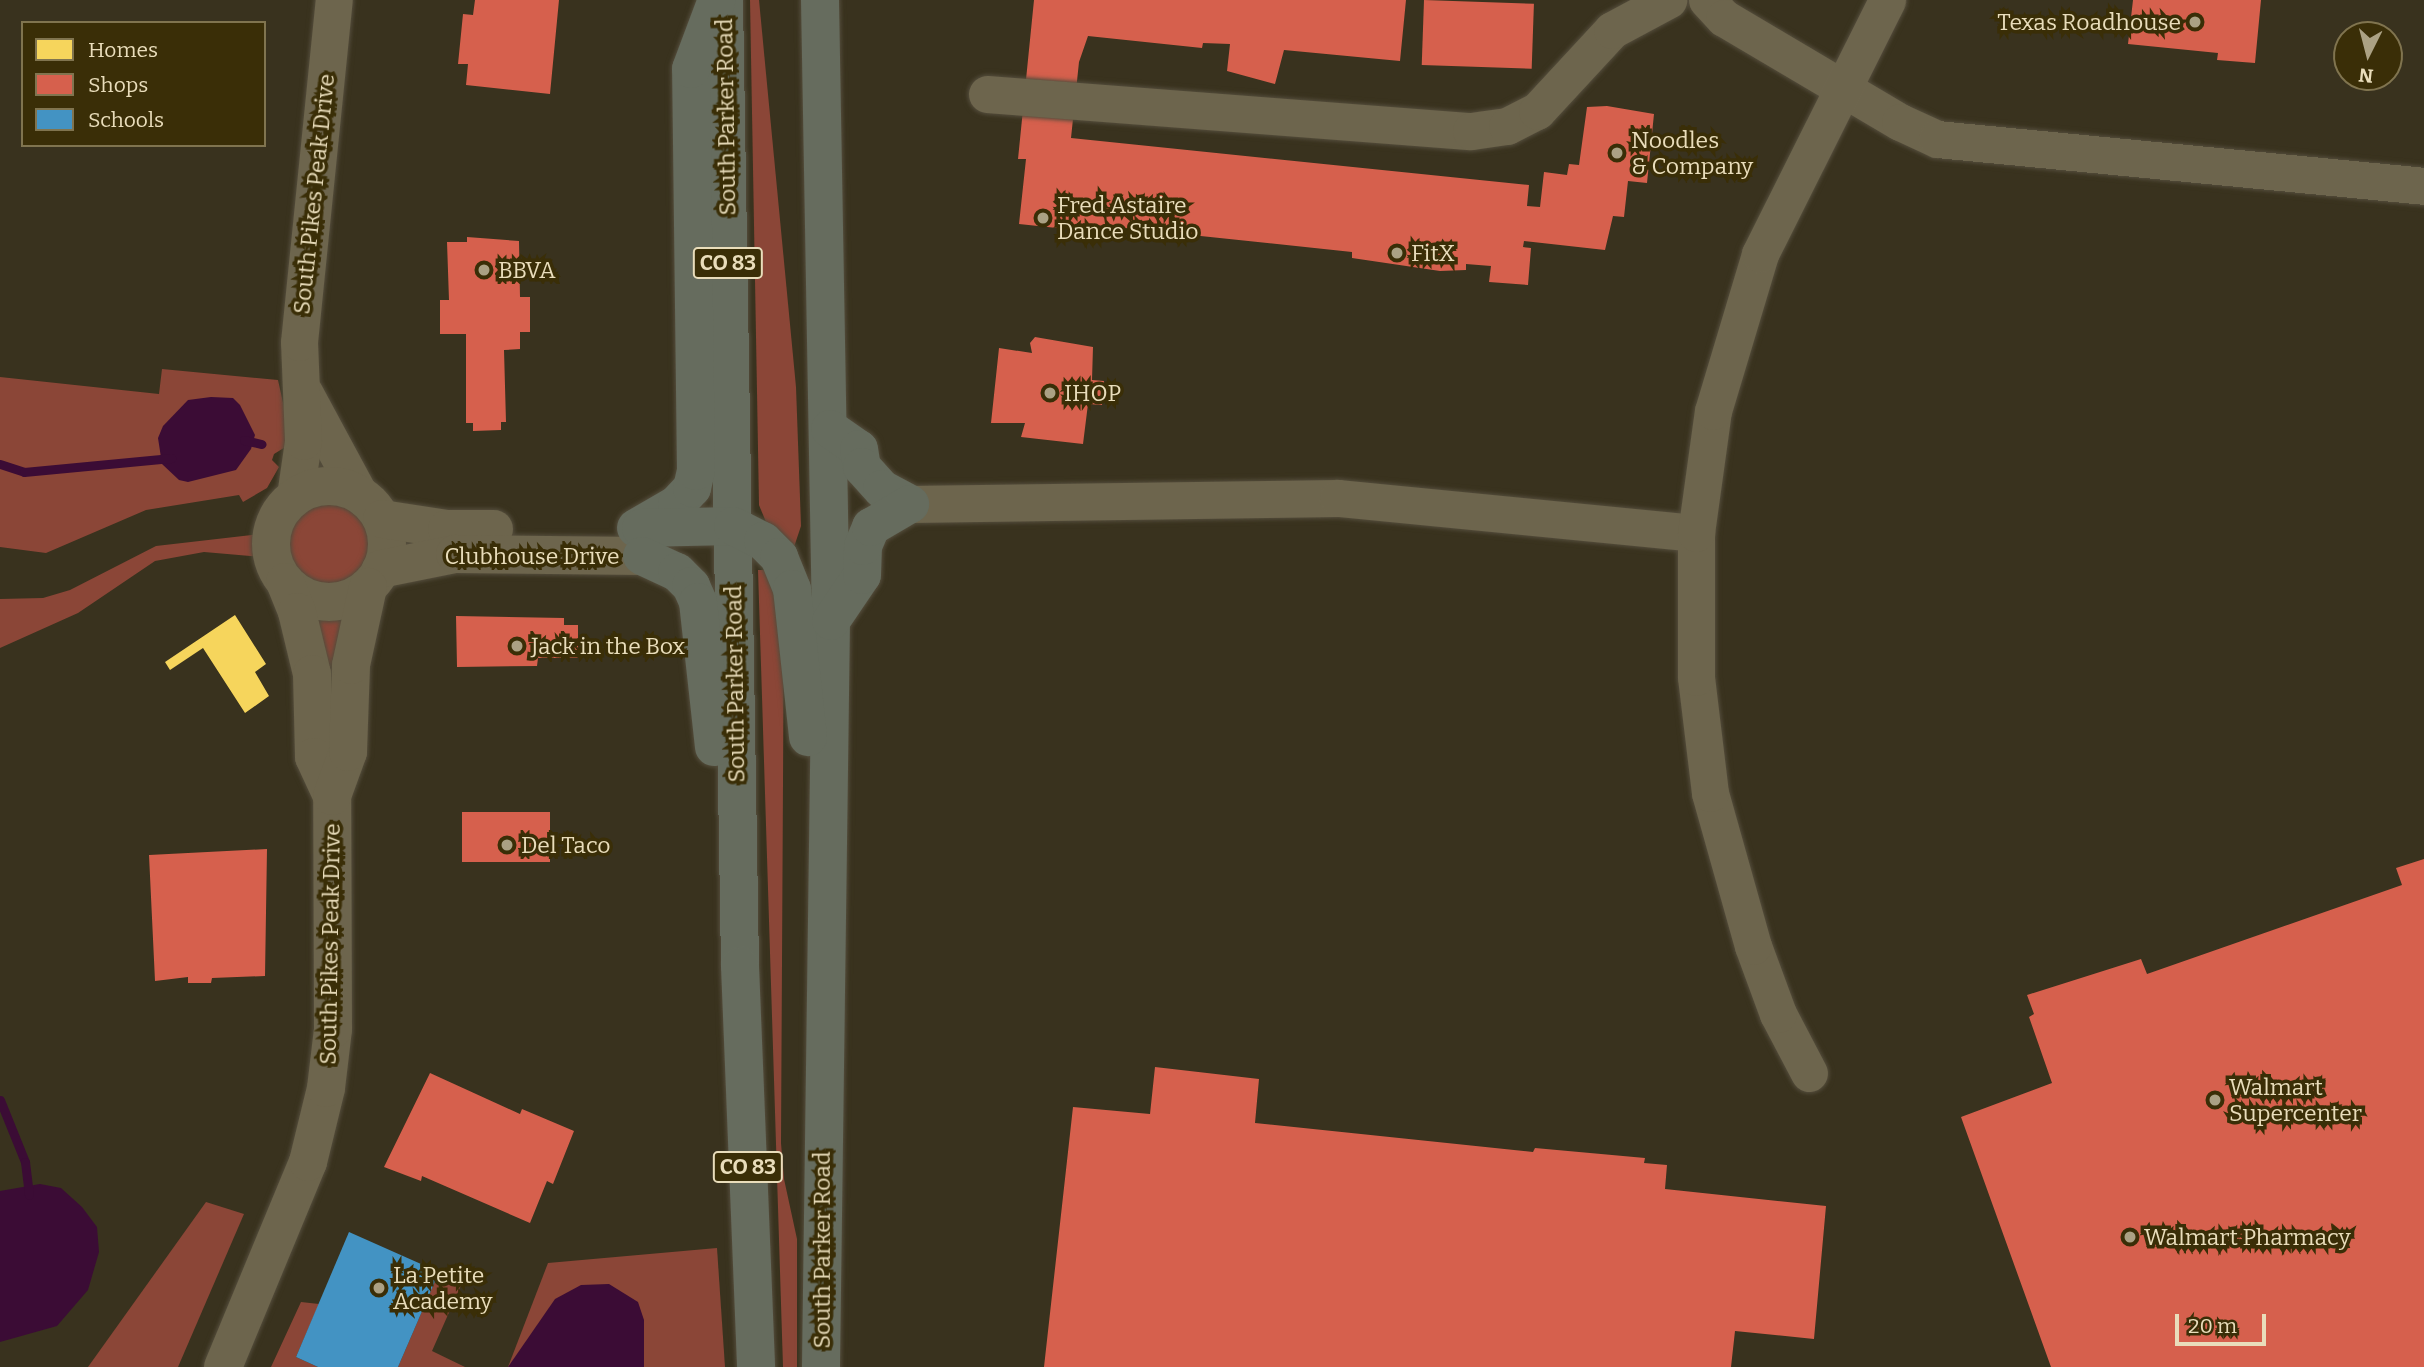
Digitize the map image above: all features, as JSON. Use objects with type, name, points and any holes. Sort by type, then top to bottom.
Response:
[{"type":"highway","points":[[639,542],[692,488],[696,471],[691,69],[717,0]]},
{"type":"highway","name":"South Parker Road","points":[[724,0],[740,966],[756,1367]]},
{"type":"highway","name":"South Parker Road","points":[[820,0],[830,429],[831,621],[825,896],[821,1367]]},
{"type":"highway","points":[[830,429],[859,449],[862,467],[883,489],[910,504]]},
{"type":"highway","points":[[831,621],[862,575],[863,546],[871,527],[910,504]]},
{"type":"highway","points":[[639,542],[733,526],[763,541],[779,557],[792,589],[825,896]]},
{"type":"highway","points":[[639,542],[691,586],[698,602],[740,966]]},
{"type":"street","name":"South Pikes Peak Drive","points":[[295,496],[303,441],[299,342],[334,0]]},
{"type":"street","points":[[987,94],[1431,131],[1495,128],[1537,111],[1612,30],[1668,0]]},
{"type":"street","points":[[1707,0],[1724,18],[1900,122],[1937,139],[2424,186]]},
{"type":"street","points":[[1809,1073],[1778,1014],[1753,946],[1710,793],[1696,677],[1696,533],[1713,411],[1742,305],[1770,229],[1887,0]]},
{"type":"street","name":"South Pikes Peak Drive","points":[[302,388],[370,507]]},
{"type":"street","points":[[327,485],[370,507],[387,544],[375,578],[348,599],[325,602],[303,596],[285,582],[276,570],[270,539],[281,510],[295,496],[327,485]]},
{"type":"street","points":[[910,504],[1338,498],[1696,533]]},
{"type":"street","name":"Clubhouse Drive","points":[[370,507],[447,529],[639,542]]},
{"type":"street","name":"Clubhouse Drive","points":[[375,578],[455,554],[639,542]]},
{"type":"street","name":"South Pikes Peak Drive","points":[[223,1367],[308,1162],[326,1088],[333,1029],[332,796],[348,752],[351,665],[375,578]]},
{"type":"street","name":"South Pikes Peak Drive","points":[[285,582],[297,612],[312,674],[314,757],[332,796]]},
{"type":"shaded area","points":[[750,0],[759,0],[796,387],[801,526],[794,547],[768,527],[759,505]]},
{"type":"shaded area","points":[[162,369],[278,380],[292,443],[274,454],[272,460],[279,467],[267,488],[243,502],[239,495],[146,510],[46,553],[0,547],[0,377],[159,394]]},
{"type":"shaded area","points":[[233,398],[240,405],[255,435],[251,449],[236,470],[188,482],[179,480],[162,464],[158,438],[163,426],[188,400]]},
{"type":"shaded area","points":[[330,499],[347,502],[361,512],[371,526],[374,543],[371,560],[361,574],[347,584],[330,587],[313,584],[299,574],[289,560],[286,543],[289,526],[299,512],[313,502]]},
{"type":"shaded area","points":[[261,534],[261,557],[204,552],[155,561],[78,613],[0,648],[0,599],[43,598],[70,590],[156,546]]},
{"type":"shaded area","points":[[758,570],[772,570],[784,603],[781,1143],[784,1179],[797,1239],[797,1367],[783,1367]]},
{"type":"shaded area","points":[[349,611],[335,707],[314,612]]},
{"type":"shaded area","points":[[40,1184],[61,1188],[82,1207],[97,1227],[99,1252],[88,1290],[57,1326],[0,1342],[0,1191]]},
{"type":"shaded area","points":[[206,1202],[244,1214],[178,1367],[88,1367]]},
{"type":"shaded area","points":[[717,1248],[725,1367],[508,1367],[548,1263]]},
{"type":"shaded area","points":[[439,1272],[462,1283],[432,1351],[465,1367],[398,1367]]},
{"type":"shaded area","points":[[609,1284],[638,1302],[644,1320],[644,1367],[508,1367],[555,1299],[581,1285]]},
{"type":"shaded area","points":[[301,1302],[319,1304],[296,1357],[318,1367],[271,1367]]},
{"type":"building: Homes","points":[[235,615],[266,664],[255,672],[269,696],[245,713],[203,648],[170,670],[165,662]]},
{"type":"building: Shops","points":[[475,0],[559,0],[550,94],[466,85],[468,64],[458,64],[463,14],[473,15]]},
{"type":"building: Shops","points":[[1034,0],[1406,0],[1400,61],[1284,50],[1275,84],[1227,71],[1230,44],[1203,43],[1202,48],[1088,36],[1079,62],[1071,138],[1529,185],[1527,206],[1540,207],[1544,172],[1567,175],[1569,164],[1579,165],[1587,107],[1607,106],[1654,114],[1647,183],[1628,181],[1624,217],[1613,216],[1605,250],[1524,241],[1523,247],[1531,248],[1528,285],[1489,282],[1491,266],[1466,264],[1466,270],[1440,271],[1352,258],[1352,252],[1077,223],[1076,230],[1019,224],[1026,159],[1018,159]]},
{"type":"building: Shops","points":[[1424,0],[1534,4],[1532,69],[1422,65]]},
{"type":"building: Shops","name":"Texas Roadhouse","points":[[2133,0],[2261,0],[2255,63],[2217,60],[2218,53],[2128,44]]},
{"type":"building: Shops","name":"BBVA","points":[[467,237],[519,241],[520,297],[530,297],[530,332],[520,332],[520,349],[504,350],[506,422],[501,422],[501,430],[473,431],[473,423],[466,423],[466,334],[440,334],[440,300],[449,300],[447,242],[467,242]]},
{"type":"building: Shops","name":"IHOP","points":[[1035,337],[1093,347],[1092,380],[1104,381],[1102,405],[1088,404],[1083,444],[1021,437],[1025,423],[991,423],[999,348],[1032,353],[1030,343]]},
{"type":"building: Shops","name":"Jack in the Box","points":[[456,616],[564,618],[564,625],[578,625],[578,658],[538,658],[537,666],[457,667]]},
{"type":"building: Shops","name":"Del Taco","points":[[462,812],[550,812],[550,862],[462,862]]},
{"type":"building: Shops","points":[[267,849],[265,976],[212,978],[211,983],[188,983],[188,977],[155,981],[149,855]]},
{"type":"building: Shops","name":"Walmart Supercenter","points":[[2424,859],[2424,1367],[2051,1367],[1961,1117],[2052,1083],[2029,1017],[2034,1014],[2027,995],[2141,959],[2147,974],[2402,885],[2396,868]]},
{"type":"building: Shops","points":[[1155,1067],[1259,1079],[1255,1123],[1533,1152],[1535,1148],[1645,1158],[1644,1163],[1667,1165],[1665,1189],[1826,1206],[1814,1339],[1735,1331],[1731,1367],[1044,1367],[1073,1107],[1150,1114]]},
{"type":"building: Shops","points":[[430,1073],[520,1114],[522,1109],[574,1131],[553,1184],[547,1181],[530,1223],[422,1176],[421,1181],[384,1167]]},
{"type":"building: Schools","name":"La Petite Academy","points":[[349,1232],[439,1272],[398,1367],[318,1367],[296,1357]]},
{"type":"waterway","points":[[244,440],[262,444]]},
{"type":"waterway","points":[[0,464],[24,472],[171,458]]},
{"type":"waterway","points":[[0,1100],[25,1162],[29,1195]]},
{"type":"place","name":"Texas Roadhouse","points":[[2195,22]]},
{"type":"place","name":"Noodles & Company","points":[[1617,153]]},
{"type":"place","name":"Fred Astaire Dance Studio","points":[[1043,218]]},
{"type":"place","name":"FitX","points":[[1397,253]]},
{"type":"place","name":"BBVA","points":[[484,270]]},
{"type":"place","name":"IHOP","points":[[1050,393]]},
{"type":"place","name":"Jack in the Box","points":[[517,646]]},
{"type":"place","name":"Del Taco","points":[[507,845]]},
{"type":"place","name":"Walmart Supercenter","points":[[2215,1100]]},
{"type":"place","name":"Walmart Pharmacy","points":[[2130,1237]]},
{"type":"place","name":"La Petite Academy","points":[[379,1288]]}]
